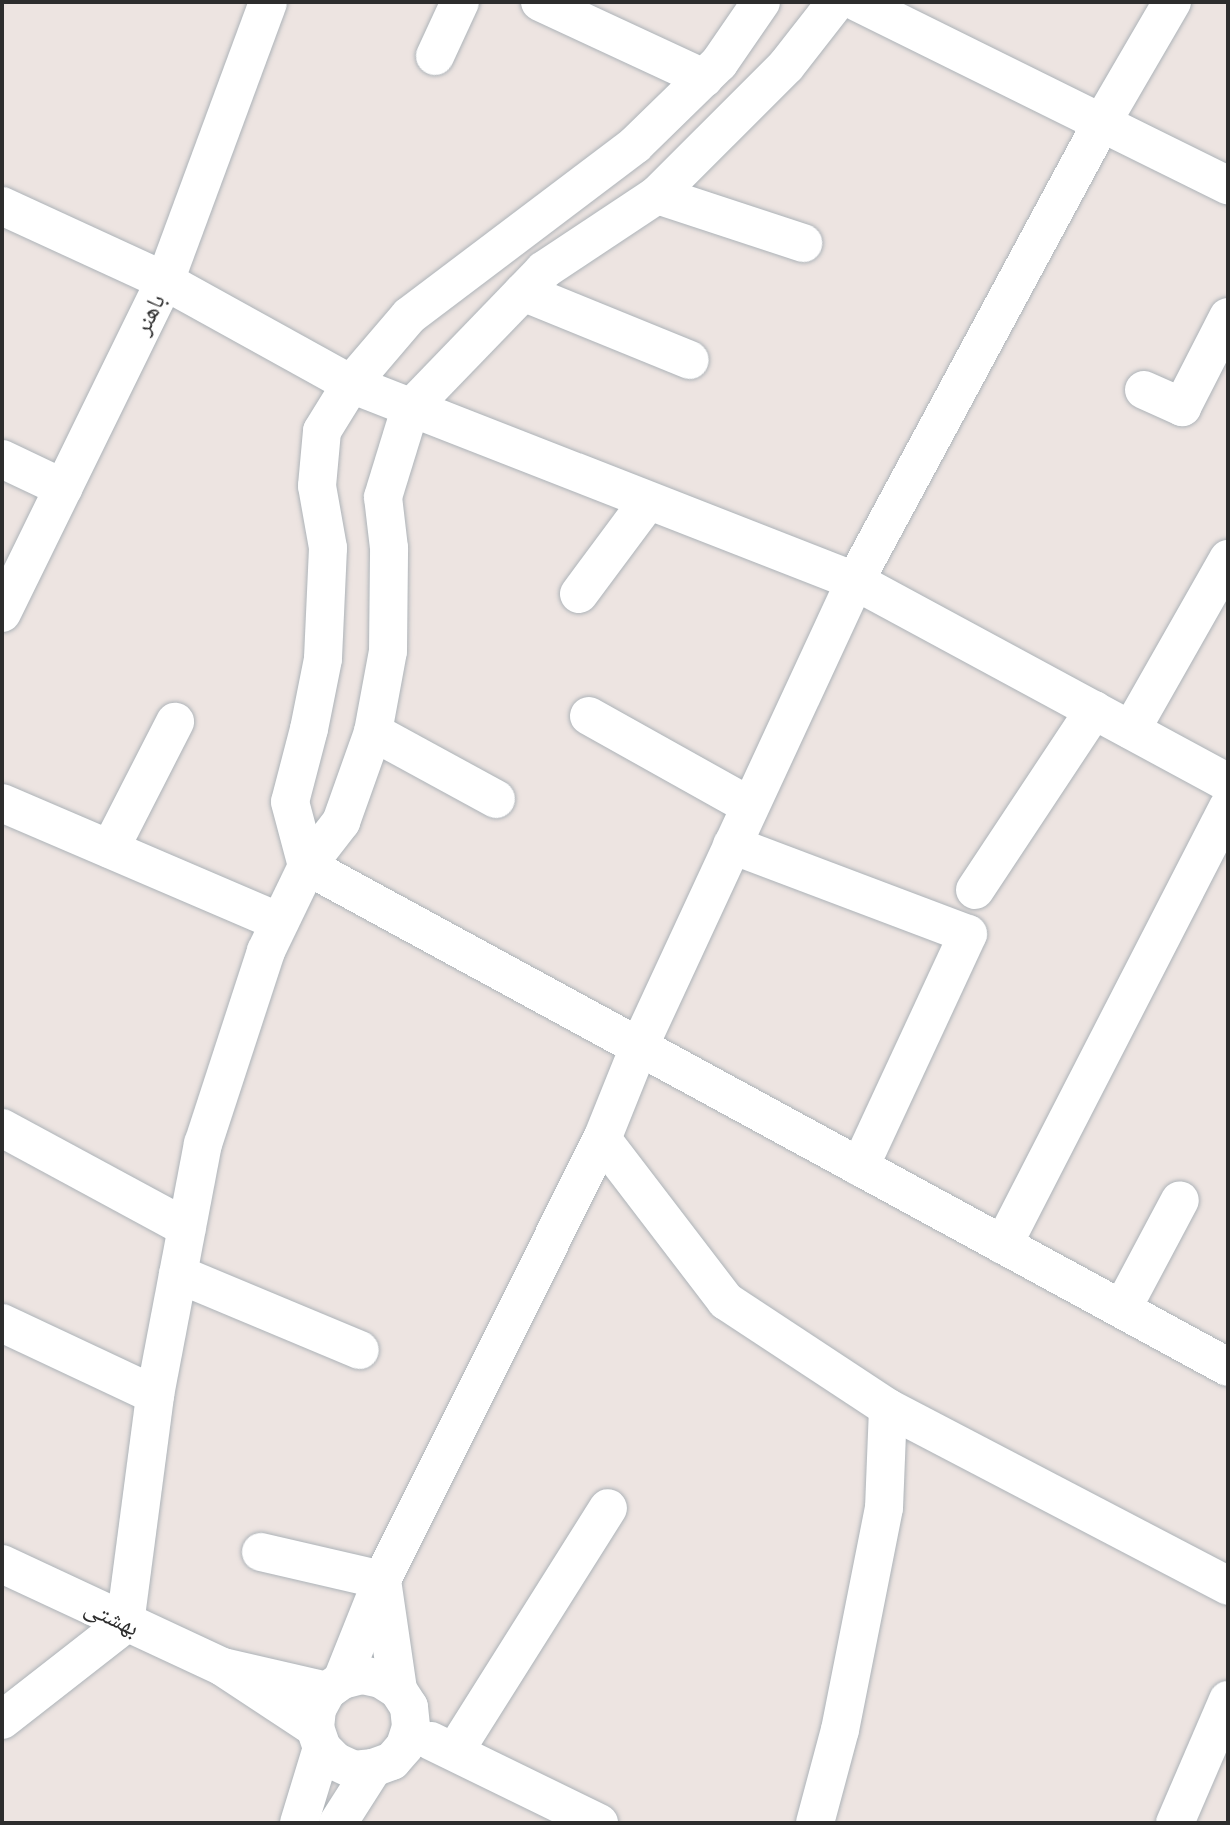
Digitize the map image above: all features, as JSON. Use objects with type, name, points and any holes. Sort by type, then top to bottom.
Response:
[{"type":"street","name":"باهنر","points":[[2,613],[165,281],[268,2]]},
{"type":"street","points":[[435,55],[460,2]]},
{"type":"street","points":[[541,2],[704,78]]},
{"type":"street","points":[[761,2],[719,62],[635,145],[410,316],[351,384],[322,430],[317,486],[328,548],[323,659],[290,802],[307,866],[1228,1367]]},
{"type":"street","points":[[2,1720],[125,1624],[155,1395],[204,1144],[266,951],[307,866],[341,822],[373,732],[388,651],[389,548],[383,497],[410,409],[544,270],[657,195],[786,66],[836,2]]},
{"type":"street","points":[[857,2],[1228,185]]},
{"type":"street","points":[[299,1823],[318,1738],[317,1709],[334,1685],[382,1580],[602,1139],[639,1047],[855,580],[1101,124],[1172,2]]},
{"type":"street","points":[[657,195],[803,243]]},
{"type":"street","points":[[2,206],[165,281],[351,384],[855,580],[1228,783]]},
{"type":"street","points":[[523,292],[690,360]]},
{"type":"street","points":[[1144,390],[1182,407],[1228,317]]},
{"type":"street","points":[[2,459],[63,488]]},
{"type":"street","points":[[579,594],[648,501]]},
{"type":"street","points":[[1131,730],[1228,559]]},
{"type":"street","points":[[975,890],[1094,710]]},
{"type":"street","points":[[589,716],[750,806]]},
{"type":"street","points":[[110,849],[176,723]]},
{"type":"street","points":[[373,732],[496,799]]},
{"type":"street","points":[[2,803],[280,922]]},
{"type":"street","points":[[1003,1245],[1228,807]]},
{"type":"street","points":[[732,845],[968,934],[860,1167]]},
{"type":"street","points":[[2,1128],[187,1228]]},
{"type":"street","points":[[602,1139],[726,1301],[888,1408],[1228,1586]]},
{"type":"street","points":[[1122,1309],[1180,1200]]},
{"type":"street","points":[[178,1274],[360,1350]]},
{"type":"street","points":[[2,1323],[155,1395]]},
{"type":"street","points":[[815,1823],[840,1730],[884,1508],[888,1408]]},
{"type":"street","points":[[455,1751],[608,1508]]},
{"type":"street","points":[[261,1552],[382,1580]]},
{"type":"street","name":"بهشتی","points":[[2,1564],[125,1624],[223,1667]]},
{"type":"street","points":[[382,1580],[398,1690]]},
{"type":"street","points":[[223,1667],[334,1685],[362,1675],[381,1679],[398,1690],[409,1707],[410,1732],[405,1746],[392,1761],[373,1768],[354,1770],[335,1761],[318,1738],[223,1667]]},
{"type":"street","points":[[1175,1823],[1228,1700]]},
{"type":"street","points":[[410,1732],[455,1751],[554,1813],[599,1823]]},
{"type":"street","points":[[338,1823],[373,1768]]}]
